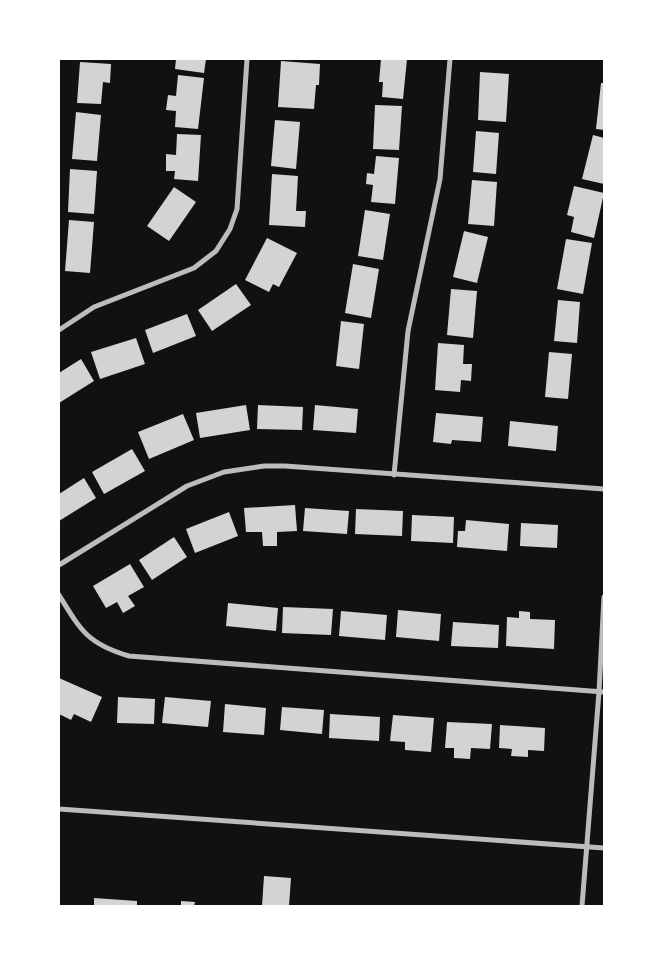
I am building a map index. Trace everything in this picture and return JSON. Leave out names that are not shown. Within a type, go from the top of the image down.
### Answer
[{"type":"street","points":[[59,330],[94,308],[194,268],[216,251],[230,229],[237,209],[248,59]]},
{"type":"street","points":[[394,475],[408,331],[440,180],[450,59]]},
{"type":"street","points":[[59,565],[187,486],[224,472],[264,466],[604,489]]},
{"type":"street","points":[[59,595],[76,624],[91,639],[109,650],[129,656],[602,692]]},
{"type":"street","points":[[582,906],[586,846],[602,692],[604,597]]},
{"type":"street","points":[[59,809],[604,848]]},
{"type":"building","points":[[176,59],[206,59],[204,73],[175,69]]},
{"type":"building","points":[[381,59],[407,59],[403,99],[382,97],[383,82],[379,82]]},
{"type":"building","points":[[281,61],[320,64],[319,85],[316,85],[314,109],[278,107]]},
{"type":"building","points":[[80,62],[111,64],[110,83],[103,82],[101,104],[77,103]]},
{"type":"building","points":[[480,72],[509,74],[506,122],[478,120]]},
{"type":"building","points":[[178,75],[204,78],[198,129],[175,127],[176,111],[166,110],[168,95],[176,96]]},
{"type":"building","points":[[601,83],[604,83],[604,130],[596,129]]},
{"type":"building","points":[[375,105],[402,106],[399,150],[373,149]]},
{"type":"building","points":[[76,112],[101,115],[97,161],[72,159]]},
{"type":"building","points":[[275,120],[300,122],[296,169],[271,166]]},
{"type":"building","points":[[476,131],[499,133],[496,174],[473,172]]},
{"type":"building","points":[[177,134],[201,135],[198,181],[174,179],[175,171],[166,171],[166,154],[176,155]]},
{"type":"building","points":[[593,135],[604,138],[604,184],[582,179]]},
{"type":"building","points":[[376,156],[399,158],[395,204],[371,202],[373,185],[366,184],[367,173],[374,174]]},
{"type":"building","points":[[70,169],[97,171],[94,214],[68,212]]},
{"type":"building","points":[[272,174],[298,176],[296,211],[306,211],[305,227],[269,225]]},
{"type":"building","points":[[472,180],[497,182],[494,226],[468,224]]},
{"type":"building","points":[[574,186],[604,193],[594,238],[571,232],[574,217],[567,215]]},
{"type":"building","points":[[174,187],[196,202],[169,241],[147,226]]},
{"type":"building","points":[[365,210],[390,214],[383,260],[358,256]]},
{"type":"building","points":[[69,220],[94,222],[90,273],[65,271]]},
{"type":"building","points":[[464,231],[488,237],[477,283],[453,277]]},
{"type":"building","points":[[267,238],[297,253],[279,287],[273,284],[269,292],[245,280]]},
{"type":"building","points":[[566,239],[592,243],[583,294],[557,289]]},
{"type":"building","points":[[353,264],[379,269],[371,318],[345,313]]},
{"type":"building","points":[[236,284],[251,305],[212,331],[198,310]]},
{"type":"building","points":[[451,289],[477,291],[473,338],[447,335]]},
{"type":"building","points":[[558,300],[580,302],[577,343],[554,341]]},
{"type":"building","points":[[187,314],[196,336],[153,353],[145,330]]},
{"type":"building","points":[[341,321],[364,324],[359,369],[336,366]]},
{"type":"building","points":[[136,338],[145,364],[100,379],[91,352]]},
{"type":"building","points":[[438,343],[464,345],[463,364],[472,364],[471,381],[461,380],[460,392],[435,390]]},
{"type":"building","points":[[549,352],[572,354],[568,399],[545,397]]},
{"type":"building","points":[[81,359],[94,381],[59,403],[59,373]]},
{"type":"building","points":[[246,405],[250,430],[200,438],[196,413]]},
{"type":"building","points":[[258,405],[303,407],[302,430],[257,429]]},
{"type":"building","points":[[315,405],[358,409],[356,433],[313,430]]},
{"type":"building","points":[[436,413],[483,417],[481,442],[452,440],[451,444],[433,442]]},
{"type":"building","points":[[183,414],[194,440],[149,459],[138,432]]},
{"type":"building","points":[[510,421],[558,426],[556,451],[508,446]]},
{"type":"building","points":[[132,449],[145,471],[104,494],[92,472]]},
{"type":"building","points":[[84,478],[96,498],[59,521],[59,494]]},
{"type":"building","points":[[295,505],[297,531],[277,532],[277,546],[263,546],[262,532],[246,532],[244,508]]},
{"type":"building","points":[[305,508],[349,511],[347,534],[303,531]]},
{"type":"building","points":[[356,509],[403,511],[402,536],[355,534]]},
{"type":"building","points":[[229,512],[238,536],[195,553],[186,529]]},
{"type":"building","points":[[412,515],[454,517],[453,543],[411,541]]},
{"type":"building","points":[[466,520],[509,524],[507,551],[457,547],[458,531],[465,531]]},
{"type":"building","points":[[521,523],[558,525],[557,548],[520,546]]},
{"type":"building","points":[[174,537],[187,557],[152,580],[139,560]]},
{"type":"building","points":[[130,564],[144,587],[128,596],[135,606],[123,613],[117,602],[106,608],[93,586]]},
{"type":"building","points":[[228,603],[278,608],[276,631],[226,626]]},
{"type":"building","points":[[283,607],[333,609],[331,635],[282,633]]},
{"type":"building","points":[[398,610],[441,614],[439,641],[396,637]]},
{"type":"building","points":[[341,611],[387,615],[385,640],[339,636]]},
{"type":"building","points":[[519,611],[530,612],[530,619],[555,620],[554,649],[506,646],[507,617],[519,618]]},
{"type":"building","points":[[453,622],[499,625],[498,648],[451,646]]},
{"type":"building","points":[[59,678],[102,697],[91,722],[74,714],[71,720],[59,714]]},
{"type":"building","points":[[118,697],[155,699],[154,724],[117,723]]},
{"type":"building","points":[[165,697],[211,701],[208,727],[162,723]]},
{"type":"building","points":[[225,704],[266,708],[264,735],[223,732]]},
{"type":"building","points":[[282,707],[324,710],[322,734],[280,730]]},
{"type":"building","points":[[330,714],[380,717],[379,741],[329,738]]},
{"type":"building","points":[[393,715],[434,718],[431,752],[405,750],[405,742],[390,741]]},
{"type":"building","points":[[447,722],[492,724],[490,749],[471,748],[470,759],[454,758],[454,748],[445,748]]},
{"type":"building","points":[[500,725],[545,728],[544,751],[528,750],[528,757],[511,756],[512,749],[499,748]]},
{"type":"building","points":[[264,876],[291,878],[289,906],[262,906]]},
{"type":"building","points":[[94,898],[137,901],[137,906],[94,906]]},
{"type":"building","points":[[181,901],[195,902],[194,906],[181,906]]}]
